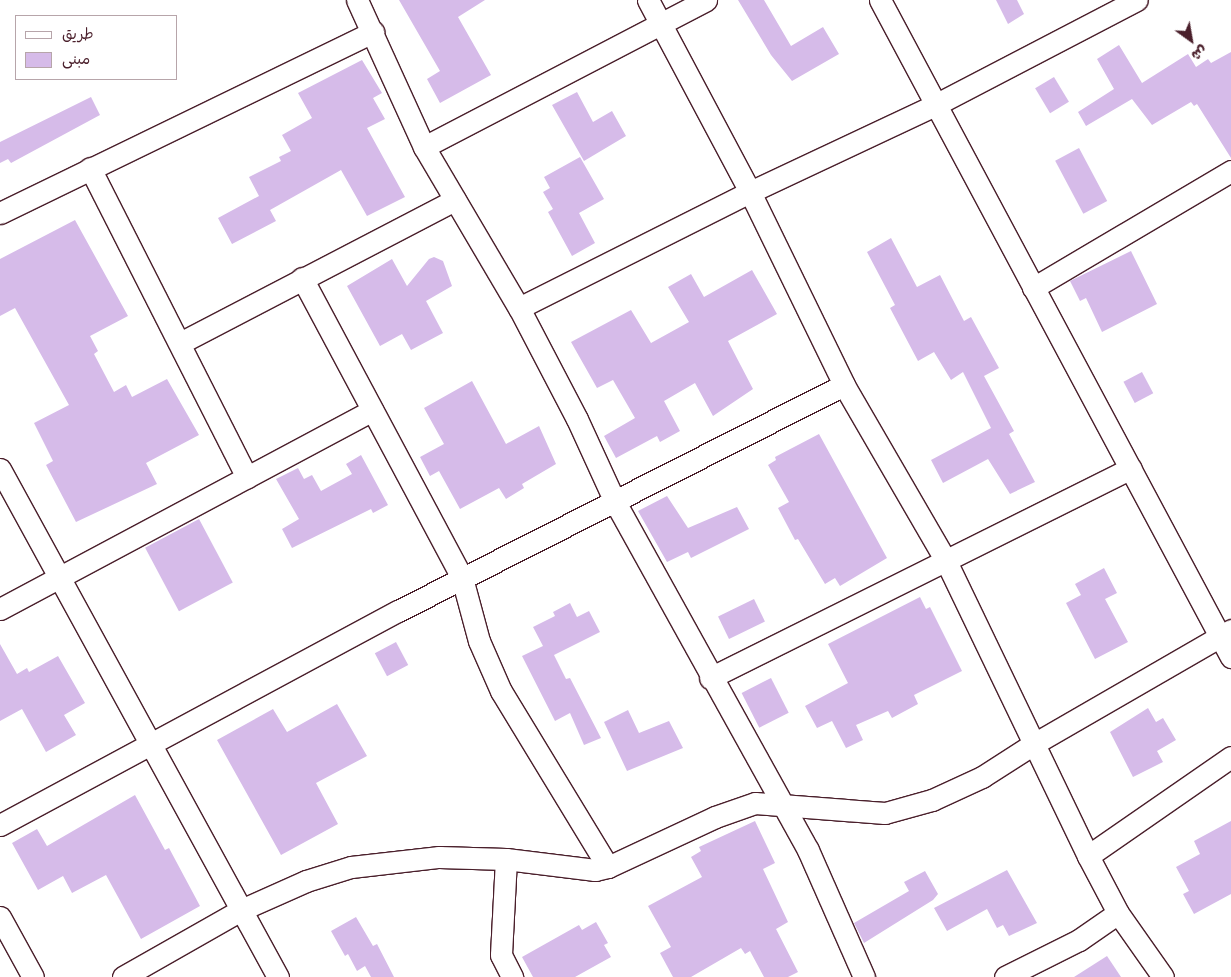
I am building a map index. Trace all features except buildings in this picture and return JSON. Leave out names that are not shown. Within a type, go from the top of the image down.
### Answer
[{"type":"street","points":[[357,0],[424,147],[518,308],[577,420],[614,500],[710,678],[808,850],[862,976]]},
{"type":"street","points":[[648,0],[750,192],[844,385],[945,559],[988,645],[1032,745],[1118,913],[1163,977]]},
{"type":"street","points":[[424,147],[706,0]]},
{"type":"street","points":[[880,0],[1131,468],[1225,632],[1231,657]]},
{"type":"street","points":[[518,308],[750,192],[937,104],[1110,6],[1137,0]]},
{"type":"street","points":[[0,213],[373,32]]},
{"type":"street","points":[[90,168],[247,477]]},
{"type":"street","points":[[1033,288],[1231,171]]},
{"type":"street","points":[[180,342],[455,200]]},
{"type":"street","points":[[302,278],[462,578],[479,641],[501,692],[608,867]]},
{"type":"street","points":[[0,824],[152,745],[462,578],[844,385]]},
{"type":"street","points":[[0,609],[372,410]]},
{"type":"street","points":[[710,678],[945,559],[1131,468]]},
{"type":"street","points":[[0,469],[278,977]]},
{"type":"street","points":[[123,977],[241,910],[306,881],[351,867],[439,857],[506,859],[582,869],[608,867],[741,806],[766,802],[782,805],[885,813],[956,790],[1225,632]]},
{"type":"street","points":[[1088,856],[1231,758]]},
{"type":"street","points":[[506,859],[501,955],[512,977]]},
{"type":"street","points":[[1005,977],[1079,940],[1118,913]]},
{"type":"street","points":[[0,918],[33,977]]}]
